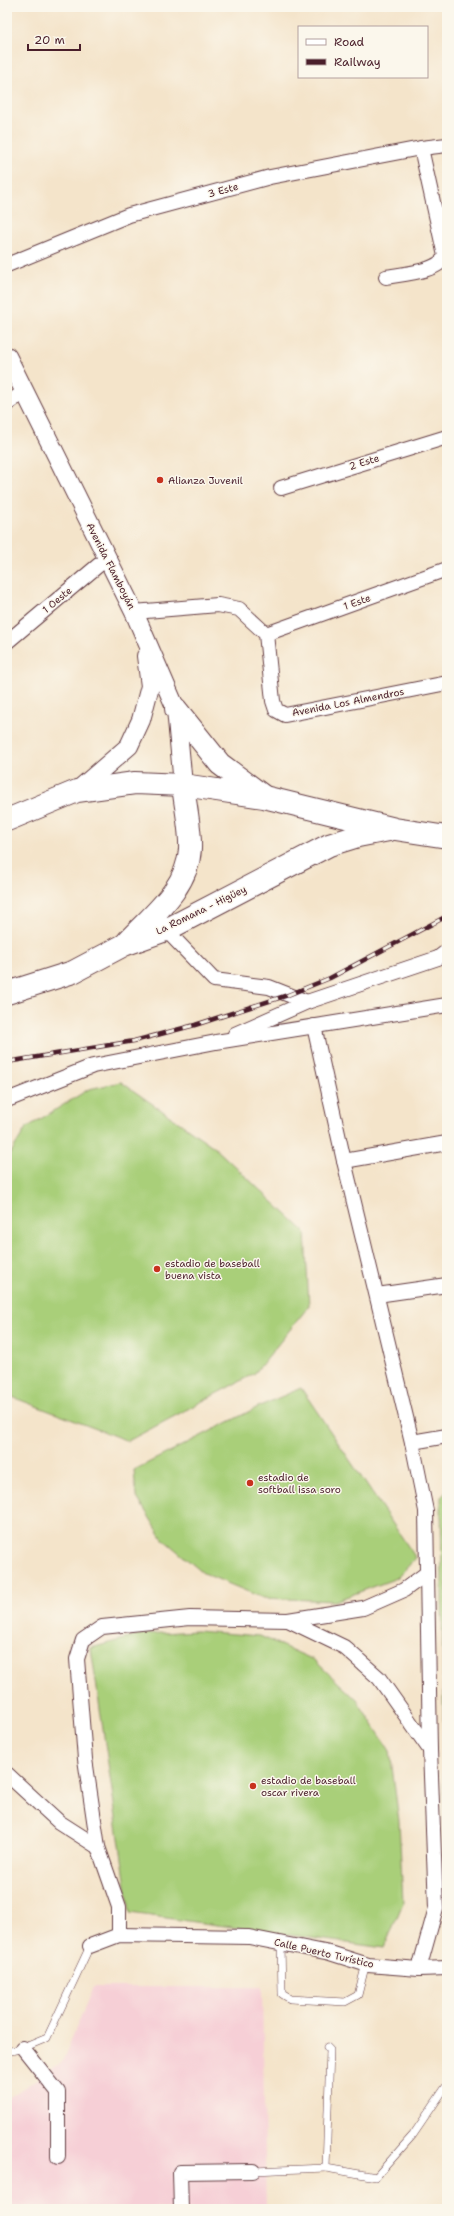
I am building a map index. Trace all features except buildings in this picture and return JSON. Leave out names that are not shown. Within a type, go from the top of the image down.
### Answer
[{"type":"main road","points":[[176,709],[220,764],[264,797]]},
{"type":"main road","name":"La Romana - Higüey","points":[[7,820],[77,791],[135,783],[183,785],[264,797],[395,829],[447,837]]},
{"type":"main road","points":[[124,945],[168,899],[184,874],[190,849],[183,785]]},
{"type":"main road","name":"La Romana - Higüey","points":[[7,993],[73,972],[124,945],[166,930],[329,845],[358,836],[395,829]]},
{"type":"street","name":"3 Este","points":[[7,265],[129,215],[270,177],[421,148],[447,146]]},
{"type":"street","points":[[386,277],[432,268],[442,263],[446,256],[421,148]]},
{"type":"street","name":"Avenida Flamboyán","points":[[7,356],[134,612],[176,709],[183,785]]},
{"type":"street","points":[[7,404],[25,391]]},
{"type":"street","name":"2 Este","points":[[281,488],[447,437]]},
{"type":"street","name":"1 Oeste","points":[[7,642],[106,558]]},
{"type":"street","name":"1 Este","points":[[266,634],[447,569]]},
{"type":"street","points":[[134,612],[218,605],[240,609],[266,634]]},
{"type":"street","points":[[77,791],[129,746],[141,720],[150,686],[142,633]]},
{"type":"street","name":"Avenida Los Almendros","points":[[266,634],[273,700],[276,710],[285,715],[447,682]]},
{"type":"street","points":[[166,930],[214,980],[269,987],[307,1002]]},
{"type":"street","points":[[216,1042],[307,1002],[438,958],[447,952]]},
{"type":"street","points":[[7,1100],[93,1066],[216,1042],[447,1005]]},
{"type":"street","points":[[314,1026],[344,1161],[412,1442],[426,1512],[430,1750],[436,1908],[419,1969]]},
{"type":"street","points":[[344,1161],[447,1144]]},
{"type":"street","points":[[377,1295],[447,1285]]},
{"type":"street","points":[[412,1442],[447,1436]]},
{"type":"street","points":[[90,1946],[119,1935],[119,1907],[98,1847],[85,1759],[77,1659],[83,1640],[102,1627],[190,1618],[288,1620],[363,1608],[404,1590],[427,1573]]},
{"type":"street","points":[[288,1620],[344,1647],[379,1678],[430,1750]]},
{"type":"street","points":[[7,1774],[59,1822],[98,1847]]},
{"type":"street","name":"Calle Puerto Turístico","points":[[119,1935],[249,1937],[330,1953],[368,1965],[419,1969],[447,1968]]},
{"type":"street","points":[[23,2048],[58,2092],[58,2157]]},
{"type":"street","points":[[181,2209],[180,2172],[253,2171]]},
{"type":"lane","points":[[281,1943],[282,1994],[290,1999],[345,2002],[358,1995],[364,1971],[368,1965]]},
{"type":"lane","points":[[7,2052],[23,2048],[47,2038],[90,1946]]},
{"type":"lane","points":[[326,2168],[330,2050],[327,2046]]},
{"type":"lane","points":[[253,2171],[326,2168],[376,2177],[413,2135],[447,2085]]},
{"type":"shaded area","points":[[93,1987],[262,1987],[266,2209],[7,2209],[7,2099],[62,2062]]},
{"type":"green space","name":"estadio de baseball buena vista","points":[[121,1082],[214,1147],[305,1232],[309,1306],[255,1373],[128,1441],[7,1395],[7,1159],[26,1128],[89,1089]]},
{"type":"green space","name":"estadio de softball issa soro","points":[[301,1388],[416,1558],[397,1578],[335,1601],[263,1598],[203,1573],[163,1539],[136,1496],[134,1470],[260,1406]]},
{"type":"green space","points":[[447,1491],[447,1873],[445,1868],[441,1497]]},
{"type":"green space","name":"estadio de baseball oscar rivera","points":[[197,1631],[260,1636],[314,1660],[357,1700],[390,1751],[399,1821],[403,1903],[384,1948],[130,1913],[91,1648],[143,1634]]},
{"type":"railway","points":[[7,1062],[134,1041],[195,1025],[288,995],[330,978],[447,916]]},
{"type":"place","name":"Alianza Juvenil","points":[[160,480]]},
{"type":"place","name":"estadio de baseball buena vista","points":[[157,1269]]},
{"type":"place","name":"estadio de softball issa soro","points":[[250,1483]]},
{"type":"place","name":"estadio de baseball oscar rivera","points":[[253,1786]]}]
